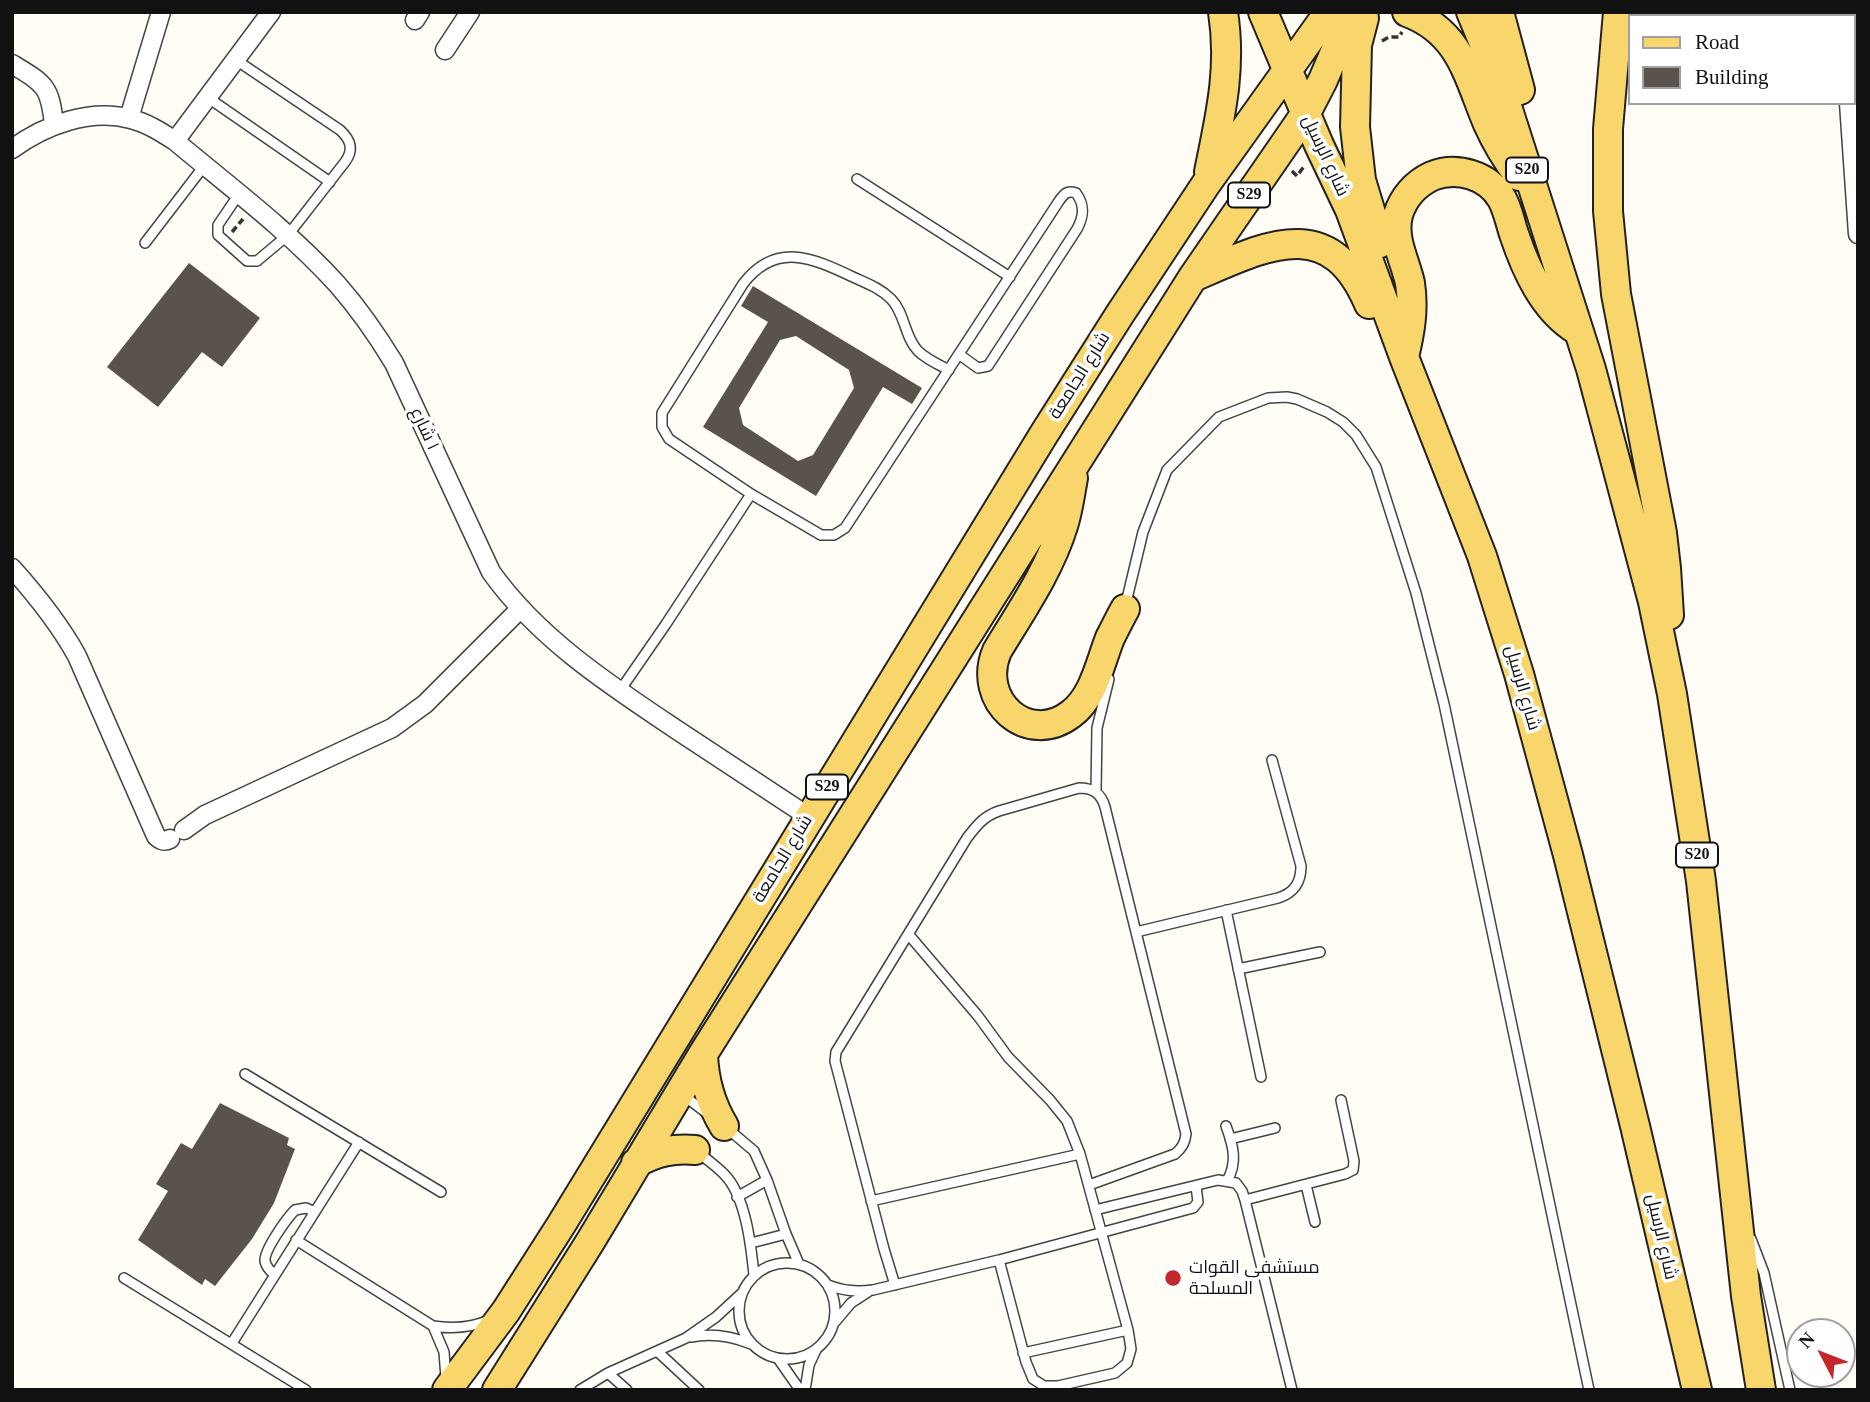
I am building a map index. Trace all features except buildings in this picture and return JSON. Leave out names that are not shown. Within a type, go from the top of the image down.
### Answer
[{"type":"main road","points":[[1206,184],[1226,89],[1227,45],[1223,12]]},
{"type":"main road","name":"شارع الرسيل","points":[[1264,12],[1350,210],[1482,556],[1519,674],[1568,855],[1697,1390]]},
{"type":"main road","points":[[1366,12],[1357,45],[1354,110],[1357,156],[1392,288],[1391,323]]},
{"type":"main road","name":"S29","points":[[1193,277],[1379,12]]},
{"type":"main road","points":[[1407,12],[1433,26],[1454,46],[1468,72],[1498,144],[1521,180],[1535,194]]},
{"type":"main road","name":"S20","points":[[1471,12],[1497,75],[1591,369],[1650,589],[1688,788],[1701,881],[1746,1296],[1760,1390]]},
{"type":"main road","points":[[1499,12],[1516,80],[1568,251],[1576,289],[1577,330]]},
{"type":"main road","points":[[1618,12],[1608,129],[1608,211],[1616,294],[1662,533],[1671,694]]},
{"type":"main road","points":[[1306,113],[1323,80],[1338,14]]},
{"type":"main road","name":"S29","points":[[1206,184],[1287,70],[1338,14]]},
{"type":"main road","points":[[1404,357],[1410,331],[1412,301],[1407,270],[1398,243],[1397,218],[1415,187],[1425,180],[1448,172],[1472,175],[1483,180],[1501,197],[1520,252],[1541,292],[1559,318],[1577,330]]},
{"type":"main road","name":"شارع الجامعة","points":[[446,1390],[506,1311],[561,1225],[1044,433],[1206,184]]},
{"type":"main road","points":[[1193,277],[1259,249],[1286,244],[1312,246],[1336,257],[1354,275],[1404,385],[1432,428]]},
{"type":"main road","name":"شارع الجامعة","points":[[497,1390],[636,1163],[675,1136],[679,1092],[1193,277]]},
{"type":"main road","points":[[1076,463],[1067,510],[1054,550],[993,660],[991,681],[998,701],[1013,716],[1032,724],[1053,723],[1072,714],[1085,698],[1125,609]]},
{"type":"main road","points":[[703,1054],[703,1069],[710,1099],[724,1126]]},
{"type":"main road","points":[[636,1163],[671,1150],[675,1136]]},
{"type":"street","points":[[129,118],[161,12]]},
{"type":"street","points":[[175,141],[271,12]]},
{"type":"street","points":[[445,50],[470,12]]},
{"type":"street","points":[[12,64],[32,75],[45,87],[52,104],[54,125]]},
{"type":"street","points":[[1849,105],[1858,234]]},
{"type":"street","name":"١ شارع","points":[[12,149],[27,138],[54,125],[79,119],[129,118],[175,141],[288,235],[335,282],[381,342],[394,363],[491,572],[520,609],[619,692],[809,817]]},
{"type":"street","points":[[12,569],[42,601],[63,629],[152,828],[160,840],[166,841],[205,815],[392,729],[425,704],[520,609]]},
{"type":"lane","points":[[236,60],[347,136],[351,145],[350,155],[288,235],[257,261],[247,261],[218,234],[218,225],[239,194]]},
{"type":"lane","points":[[208,97],[330,182]]},
{"type":"lane","points":[[145,243],[204,166]]},
{"type":"lane","points":[[857,179],[1010,277]]},
{"type":"lane","points":[[950,370],[916,349],[895,303],[878,289],[809,258],[798,256],[773,260],[761,265],[743,284],[663,413],[662,427],[669,439],[751,494],[821,535],[834,535],[845,528],[960,355],[1064,194],[1070,191],[1076,193],[1083,214],[1077,229],[988,366],[978,368],[960,355]]},
{"type":"lane","points":[[1112,662],[1143,532],[1167,470],[1219,417],[1277,396],[1297,399],[1327,412],[1343,422],[1356,435],[1367,450],[1382,484],[1400,538],[1444,704],[1589,1390]]},
{"type":"lane","points":[[619,692],[751,494]]},
{"type":"lane","points":[[1096,791],[1097,728],[1109,675]]},
{"type":"lane","points":[[1136,932],[1283,896],[1294,889],[1300,879],[1301,866],[1272,760]]},
{"type":"lane","points":[[895,1284],[835,1061],[836,1052],[978,824],[988,815],[1079,788],[1096,791],[1105,807],[1186,1134],[1181,1149],[1168,1158],[1089,1185]]},
{"type":"lane","points":[[1226,910],[1261,1077]]},
{"type":"lane","points":[[909,935],[978,1016],[1008,1057],[1067,1121],[1080,1154],[1128,1330],[1131,1349],[1127,1363],[1115,1373],[1058,1386],[1045,1386],[1033,1379],[1023,1353],[999,1260]]},
{"type":"lane","points":[[1238,969],[1320,952]]},
{"type":"lane","points":[[245,1074],[441,1192]]},
{"type":"lane","points":[[679,1092],[754,1151],[799,1264]]},
{"type":"lane","points":[[1245,1200],[1349,1173],[1355,1166],[1341,1100]]},
{"type":"lane","points":[[1226,1126],[1234,1156],[1234,1164],[1227,1181]]},
{"type":"lane","points":[[1230,1139],[1275,1128]]},
{"type":"lane","points":[[675,1136],[726,1176],[749,1231],[754,1275]]},
{"type":"lane","points":[[232,1343],[359,1142]]},
{"type":"lane","points":[[871,1201],[1080,1154]]},
{"type":"lane","points":[[737,1197],[767,1180]]},
{"type":"lane","points":[[1095,1210],[1218,1180],[1236,1183],[1245,1200],[1292,1390]]},
{"type":"lane","points":[[1306,1185],[1315,1222]]},
{"type":"lane","points":[[828,1285],[843,1291],[873,1290],[1102,1234],[1193,1208],[1198,1202],[1196,1186]]},
{"type":"lane","points":[[1735,1192],[1744,1225],[1764,1273],[1790,1390]]},
{"type":"lane","points":[[275,1275],[267,1267],[266,1253],[295,1210],[306,1208],[315,1212]]},
{"type":"lane","points":[[751,1243],[786,1234]]},
{"type":"lane","points":[[296,1240],[433,1326],[471,1326],[506,1311]]},
{"type":"lane","points":[[580,1390],[608,1373],[686,1338],[716,1317],[742,1293],[754,1275],[780,1263],[799,1264],[818,1273],[828,1285],[834,1299],[834,1323],[830,1334],[816,1350],[809,1365],[803,1390]]},
{"type":"lane","points":[[124,1278],[306,1390]]},
{"type":"lane","points":[[834,1323],[851,1303],[873,1290]]},
{"type":"lane","points":[[742,1293],[740,1323],[751,1343],[759,1351],[779,1360],[803,1390]]},
{"type":"lane","points":[[433,1326],[444,1352],[446,1390]]},
{"type":"lane","points":[[1023,1353],[1128,1330]]},
{"type":"lane","points":[[686,1338],[712,1335],[751,1343]]},
{"type":"lane","points":[[779,1360],[802,1357],[816,1350]]},
{"type":"lane","points":[[657,1351],[699,1390]]},
{"type":"lane","points":[[608,1373],[627,1390]]},
{"type":"path","points":[[224,241],[253,206]]},
{"type":"place","name":"مستشفى القوات المسلحة","points":[[1173,1278]]}]
